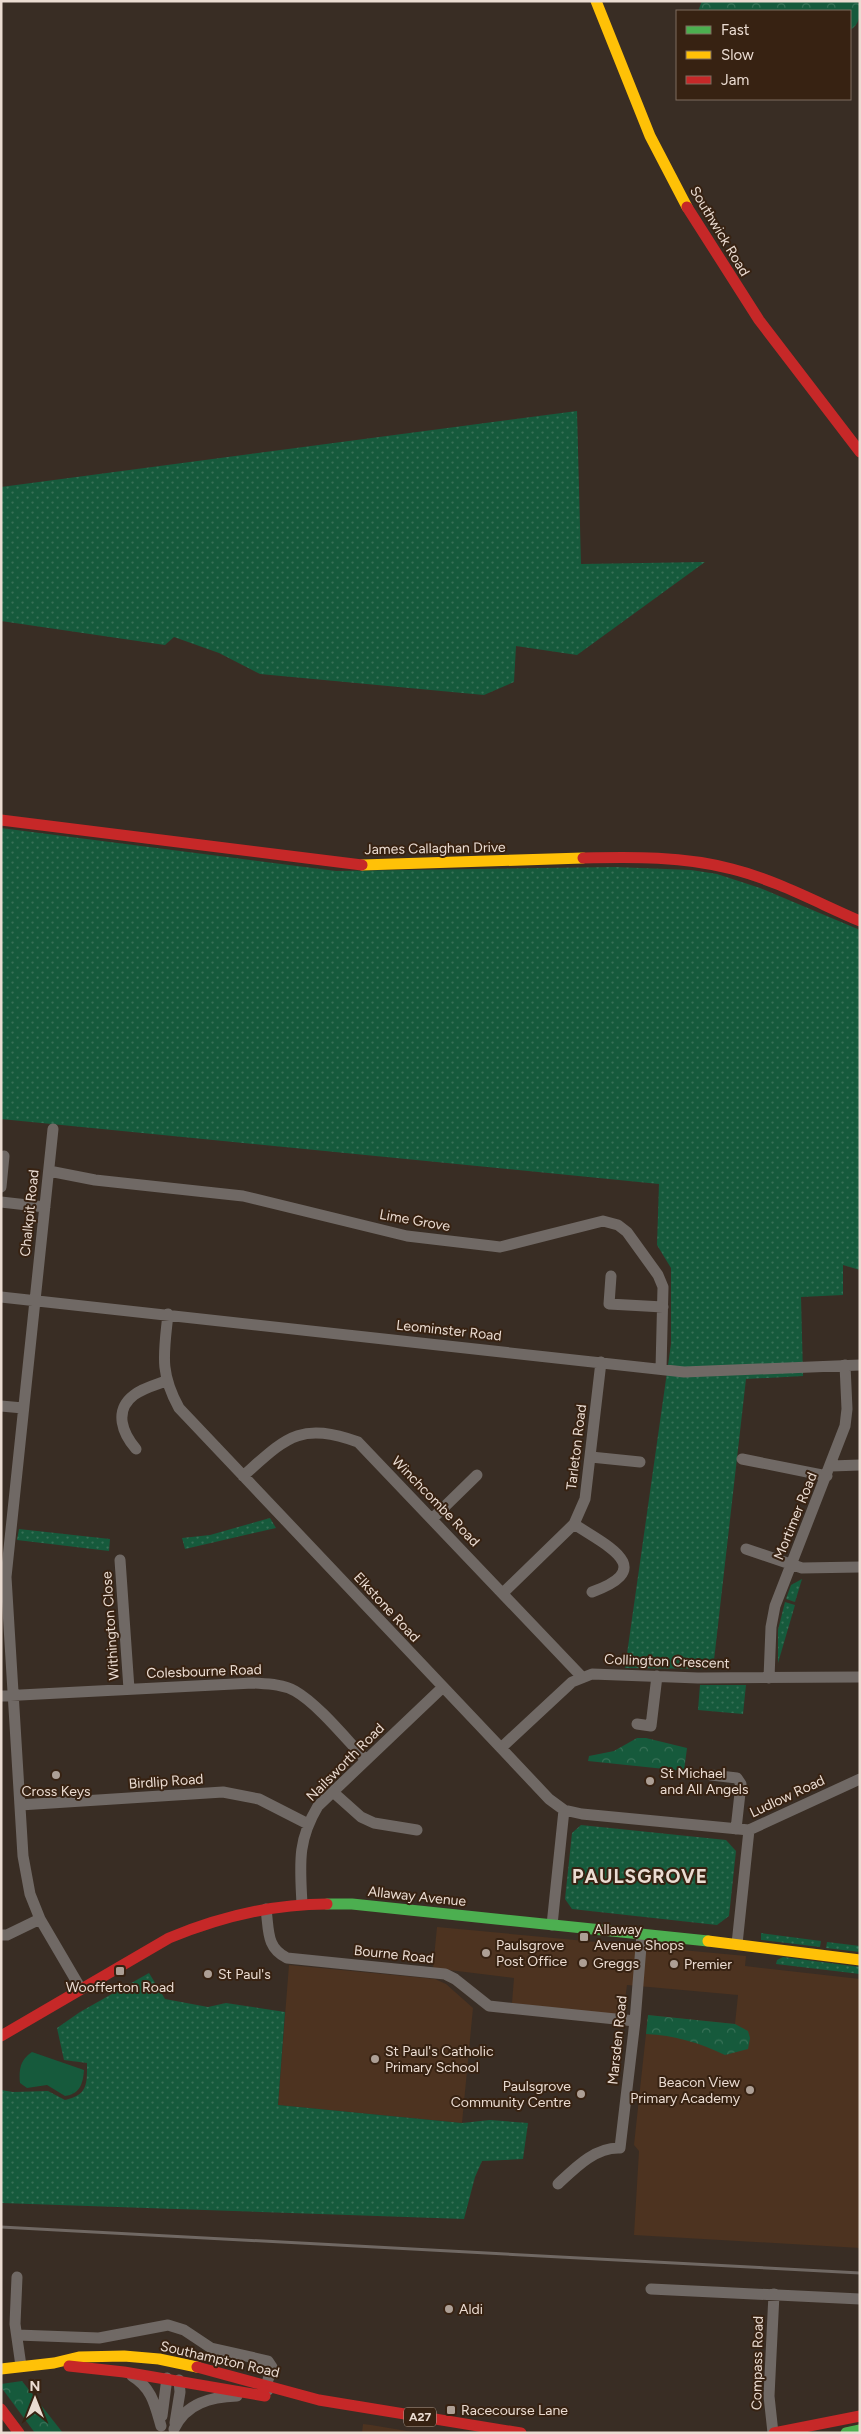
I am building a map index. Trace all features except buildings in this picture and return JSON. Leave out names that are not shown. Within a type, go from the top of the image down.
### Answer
[{"type":"main road","name":"Southwick Road","points":[[596,1],[636,104],[670,177],[741,296],[801,379],[860,452]]},
{"type":"main road","name":"James Callaghan Drive","points":[[1,820],[358,865],[633,857],[688,860],[733,869],[759,878],[860,921]]},
{"type":"main road","name":"Allaway Avenue","points":[[1,2036],[169,1938],[234,1915],[302,1904],[352,1904],[736,1944],[860,1960]]},
{"type":"main road","points":[[89,2356],[158,2366],[169,2375],[179,2365],[186,2364]]},
{"type":"main road","name":"Southampton Road","points":[[1,2369],[54,2363],[89,2356],[138,2357],[186,2364],[262,2390],[273,2397],[298,2402],[319,2400]]},
{"type":"main road","name":"Southampton Road","points":[[54,2363],[79,2368],[169,2375],[179,2380],[262,2390],[521,2433]]},
{"type":"main road","points":[[1,2409],[19,2433]]},
{"type":"main road","points":[[773,2433],[860,2416]]},
{"type":"main road","points":[[846,2433],[860,2430]]},
{"type":"street","name":"Chalkpit Road","points":[[35,1300],[53,1129]]},
{"type":"street","points":[[1,1188],[4,1156]]},
{"type":"street","name":"Lime Grove","points":[[49,1171],[95,1180],[243,1196],[428,1240],[500,1247],[578,1225],[603,1221],[618,1225],[637,1244],[658,1275],[663,1287],[661,1369]]},
{"type":"street","points":[[1,1202],[45,1207]]},
{"type":"street","points":[[611,1276],[609,1304],[663,1308]]},
{"type":"street","name":"Leominster Road","points":[[1,1297],[684,1372],[860,1365]]},
{"type":"street","points":[[35,1300],[23,1408],[5,1539],[23,1856],[30,1894],[40,1919],[81,1989]]},
{"type":"street","name":"Elkstone Road","points":[[168,1314],[164,1360],[166,1381],[179,1408],[549,1799],[564,1810]]},
{"type":"street","name":"Tarleton Road","points":[[503,1593],[574,1524],[585,1498],[601,1362]]},
{"type":"street","name":"Mortimer Road","points":[[769,1678],[771,1627],[775,1606],[845,1426],[847,1409],[845,1366]]},
{"type":"street","points":[[136,1449],[124,1436],[121,1423],[123,1411],[132,1396],[166,1381]]},
{"type":"street","points":[[1,1406],[23,1408]]},
{"type":"street","name":"Winchcombe Road","points":[[243,1476],[285,1440],[307,1432],[334,1433],[358,1442],[582,1677]]},
{"type":"street","points":[[591,1457],[640,1462]]},
{"type":"street","points":[[742,1458],[829,1471],[860,1465]]},
{"type":"street","points":[[432,1518],[477,1475]]},
{"type":"street","points":[[574,1524],[620,1555],[624,1564],[622,1574],[615,1583],[592,1592]]},
{"type":"street","points":[[746,1549],[793,1563],[802,1568],[860,1567]]},
{"type":"street","name":"Withington Close","points":[[120,1560],[129,1689]]},
{"type":"street","name":"Collington Crescent","points":[[501,1748],[572,1682],[592,1674],[769,1678],[860,1677]]},
{"type":"street","points":[[637,1724],[651,1726],[657,1676]]},
{"type":"street","name":"Colesbourne Road","points":[[1,1696],[253,1683],[278,1685],[295,1691],[309,1702],[366,1760]]},
{"type":"street","name":"Nailsworth Road","points":[[302,1904],[299,1860],[302,1839],[318,1806],[443,1687]]},
{"type":"street","points":[[711,1775],[737,1778],[741,1784],[736,1829]]},
{"type":"street","name":"Ludlow Road","points":[[736,1944],[749,1830],[860,1779]]},
{"type":"street","name":"Birdlip Road","points":[[20,1805],[223,1792],[258,1799],[308,1824]]},
{"type":"street","points":[[333,1792],[361,1817],[374,1823],[417,1830]]},
{"type":"street","points":[[552,1925],[564,1810],[582,1814],[749,1830]]},
{"type":"street","name":"Bourne Road","points":[[266,1909],[272,1946],[278,1954],[287,1958],[445,1974],[489,2006],[635,2021]]},
{"type":"street","points":[[1,1935],[7,1935],[40,1919]]},
{"type":"street","name":"Marsden Road","points":[[558,2184],[593,2155],[601,2151],[620,2148],[635,2021],[642,1934]]},
{"type":"street","points":[[18,2277],[15,2324],[21,2366]]},
{"type":"street","points":[[651,2289],[860,2299]]},
{"type":"street","name":"Compass Road","points":[[773,2433],[769,2396],[774,2294]]},
{"type":"street","points":[[17,2335],[99,2338],[168,2325],[184,2330],[212,2348],[268,2361],[272,2367],[262,2390],[197,2404],[185,2412],[174,2431]]},
{"type":"street","points":[[124,2372],[142,2383],[151,2394],[161,2430]]},
{"type":"street","points":[[161,2430],[169,2375]]},
{"type":"street","points":[[174,2431],[180,2392],[179,2380]]},
{"type":"shaded area","name":"Beacon View Primary Academy","points":[[437,1927],[746,1956],[745,1966],[860,1979],[860,2248],[634,2235],[639,2151],[634,2145],[648,2015],[735,2024],[738,1995],[627,1985],[623,2016],[512,2003],[514,1978],[433,1968]]},
{"type":"shaded area","name":"St Paul's Catholic Primary School","points":[[289,1965],[435,1979],[446,1984],[473,2008],[462,2123],[278,2105]]},
{"type":"shaded area","points":[[363,2424],[371,2425],[419,2433],[362,2433]]},
{"type":"green space","points":[[702,1],[856,1],[860,4],[858,22],[851,29],[851,10],[698,10]]},
{"type":"green space","points":[[577,411],[581,564],[705,562],[577,655],[516,646],[514,682],[484,695],[260,674],[219,653],[174,637],[165,645],[1,621],[1,487]]},
{"type":"green space","points":[[1,828],[336,871],[615,867],[691,870],[717,874],[760,888],[860,930],[860,1270],[843,1265],[843,1295],[801,1297],[803,1376],[746,1379],[713,1669],[625,1668],[671,1344],[671,1268],[657,1245],[659,1184],[1,1119]]},
{"type":"green space","points":[[270,1518],[276,1528],[185,1549],[182,1538],[210,1535]]},
{"type":"green space","points":[[19,1529],[110,1539],[109,1551],[17,1540]]},
{"type":"green space","points":[[802,1579],[795,1602],[786,1599],[791,1585]]},
{"type":"green space","points":[[785,1602],[795,1605],[778,1663],[778,1630]]},
{"type":"green space","points":[[700,1685],[746,1685],[743,1714],[698,1710]]},
{"type":"green space","points":[[637,1738],[646,1738],[687,1748],[684,1771],[588,1761],[589,1756],[614,1751]]},
{"type":"green space","points":[[581,1825],[726,1840],[736,1851],[729,1916],[717,1925],[572,1909],[565,1899],[572,1833]]},
{"type":"green space","points":[[761,1933],[821,1941],[820,1947],[761,1940]]},
{"type":"green space","points":[[827,1942],[860,1946],[860,1952],[826,1948]]},
{"type":"green space","points":[[783,1957],[860,1967],[860,1974],[776,1964],[777,1960]]},
{"type":"green space","points":[[149,1973],[165,1999],[208,2007],[226,2003],[285,2012],[278,2105],[462,2123],[490,2120],[528,2123],[523,2159],[482,2161],[475,2177],[464,2219],[1,2203],[1,2090],[13,2092],[48,2091],[65,2100],[73,2098],[82,2092],[86,2083],[87,2063],[64,2060],[57,2028],[80,2012]]},
{"type":"green space","points":[[648,2015],[735,2024],[748,2031],[750,2038],[748,2049],[725,2055],[687,2040],[646,2034]]},
{"type":"green space","points":[[32,2052],[84,2070],[80,2088],[74,2093],[65,2096],[47,2085],[27,2088],[20,2083],[21,2065]]},
{"type":"green space","points":[[22,2381],[63,2433],[35,2433],[1,2387],[1,2384]]},
{"type":"railway","points":[[1,2227],[860,2273]]},
{"type":"traffic: fast","points":[[327,1904],[352,1904],[708,1941]]},
{"type":"traffic: fast","points":[[846,2433],[860,2430]]},
{"type":"traffic: slow","points":[[596,1],[650,136],[687,207]]},
{"type":"traffic: slow","points":[[362,865],[583,858]]},
{"type":"traffic: slow","points":[[708,1941],[860,1960]]},
{"type":"traffic: slow","points":[[1,2369],[54,2363],[79,2357],[124,2356],[159,2359],[197,2367]]},
{"type":"traffic: jam","points":[[687,207],[759,320],[860,452]]},
{"type":"traffic: jam","points":[[1,820],[362,865]]},
{"type":"traffic: jam","points":[[583,858],[658,858],[732,869],[765,879],[860,921]]},
{"type":"traffic: jam","points":[[1,2036],[169,1938],[207,1924],[246,1913],[286,1906],[327,1904]]},
{"type":"traffic: jam","points":[[69,2366],[124,2372],[265,2396]]},
{"type":"traffic: jam","points":[[197,2367],[319,2400],[521,2433]]},
{"type":"traffic: jam","points":[[1,2409],[19,2433]]},
{"type":"traffic: jam","points":[[774,2433],[860,2416]]},
{"type":"place","name":"Cross Keys","points":[[56,1775]]},
{"type":"place","name":"St Michael and All Angels","points":[[650,1781]]},
{"type":"place","name":"Allaway Avenue Shops","points":[[584,1937]]},
{"type":"place","name":"Paulsgrove Post Office","points":[[486,1953]]},
{"type":"place","name":"Greggs","points":[[583,1963]]},
{"type":"place","name":"Premier","points":[[674,1964]]},
{"type":"place","name":"Woofferton Road","points":[[120,1971]]},
{"type":"place","name":"St Paul's","points":[[208,1974]]},
{"type":"place","name":"St Paul's Catholic Primary School","points":[[375,2059]]},
{"type":"place","name":"Beacon View Primary Academy","points":[[750,2090]]},
{"type":"place","name":"Paulsgrove Community Centre","points":[[581,2094]]},
{"type":"place","name":"Aldi","points":[[449,2309]]},
{"type":"place","name":"Racecourse Lane","points":[[451,2410]]},
{"type":"district","name":"PAULSGROVE","points":[[640,1876]]}]
